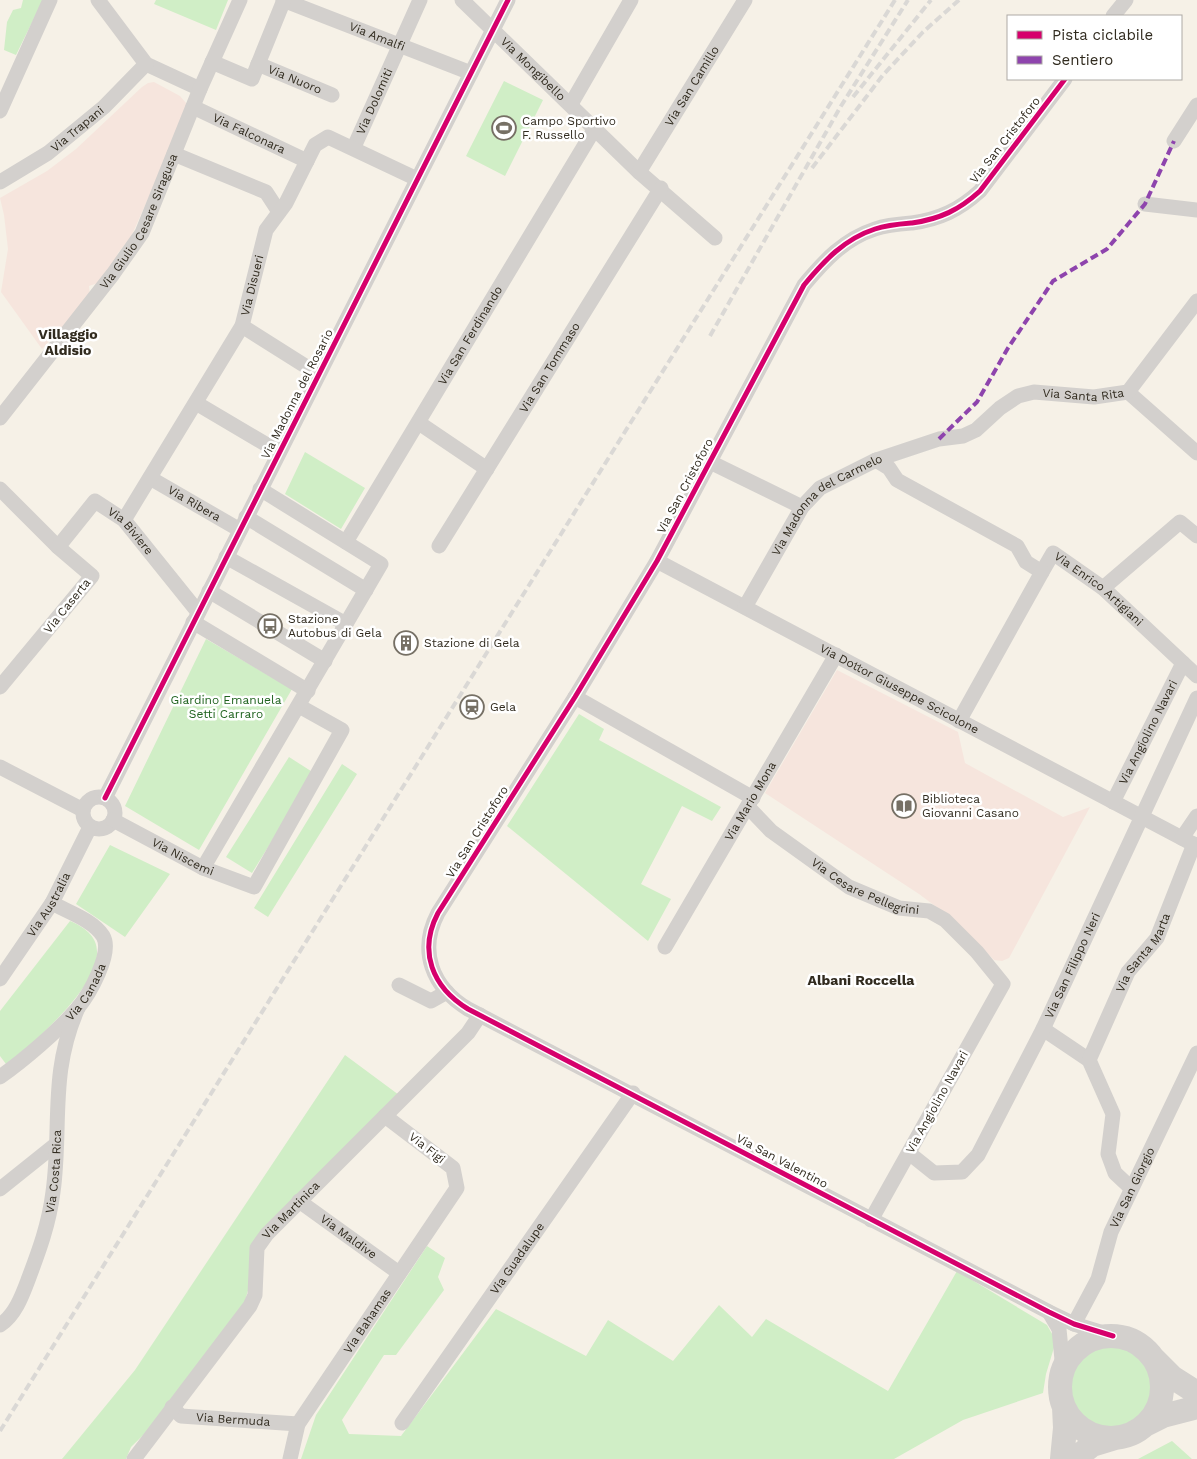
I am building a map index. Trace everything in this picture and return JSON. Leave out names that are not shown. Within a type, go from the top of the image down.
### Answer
[{"type":"main road","points":[[1117,1438],[1100,1437],[1085,1431],[1072,1421],[1064,1407],[1060,1395],[1063,1370],[1071,1356],[1082,1345],[1097,1338],[1113,1336],[1128,1339],[1142,1347],[1165,1372],[1197,1393]]},
{"type":"main road","points":[[1145,1425],[1154,1414],[1161,1393],[1159,1371],[1152,1358]]},
{"type":"main road","points":[[1062,1459],[1065,1428],[1064,1407]]},
{"type":"main road","points":[[1075,1459],[1092,1445],[1132,1434],[1162,1416],[1197,1407]]},
{"type":"street","points":[[0,112],[50,0]]},
{"type":"street","points":[[98,0],[146,64],[200,89]]},
{"type":"street","name":"Via Giulio Cesare Siragusa","points":[[0,418],[113,274],[142,232],[200,89],[240,0]]},
{"type":"street","points":[[212,62],[252,79],[284,0]]},
{"type":"street","name":"Via Amalfi","points":[[284,0],[471,73]]},
{"type":"street","name":"Via Dolomiti","points":[[354,147],[420,0]]},
{"type":"street","name":"Via Mongibello","points":[[462,0],[640,172],[661,188],[715,238]]},
{"type":"street","name":"Via Madonna del Rosario","points":[[105,798],[508,0]]},
{"type":"street","points":[[571,104],[631,0]]},
{"type":"street","name":"Via San Camillo","points":[[640,172],[744,0]]},
{"type":"street","points":[[1114,15],[1126,0]]},
{"type":"street","name":"Via Trapani","points":[[0,182],[48,153],[104,107],[146,64]]},
{"type":"street","name":"Via Nuoro","points":[[258,64],[332,95]]},
{"type":"street","name":"Via San Cristoforo","points":[[446,992],[434,976],[428,954],[429,934],[433,921],[575,697],[657,561],[804,285],[817,268],[841,246],[866,232],[888,225],[940,218],[960,208],[980,191],[1065,80]]},
{"type":"street","points":[[1174,141],[1197,105]]},
{"type":"street","name":"Via Falconara","points":[[193,106],[307,161]]},
{"type":"street","name":"Via San Ferdinando","points":[[346,542],[595,128]]},
{"type":"street","name":"Via Disueri","points":[[124,520],[242,326],[266,230],[279,212],[315,145],[328,136],[417,179]]},
{"type":"street","points":[[174,154],[266,192],[279,212]]},
{"type":"street","name":"Via San Tommaso","points":[[438,546],[661,188]]},
{"type":"street","points":[[1145,204],[1197,210]]},
{"type":"street","name":"Via Santa Rita","points":[[939,439],[963,436],[976,430],[1000,408],[1018,396],[1034,392],[1094,396],[1128,392],[1197,301]]},
{"type":"street","points":[[242,326],[318,374]]},
{"type":"street","points":[[1128,392],[1197,453]]},
{"type":"street","points":[[196,403],[279,452]]},
{"type":"street","points":[[419,423],[487,469]]},
{"type":"street","name":"Via Madonna del Carmelo","points":[[745,607],[802,507],[820,488],[876,460],[939,439]]},
{"type":"street","name":"Via Enrico Artigiani","points":[[876,460],[889,468],[897,480],[1017,546],[1026,562],[1042,572],[1053,554],[1102,588],[1197,676]]},
{"type":"street","points":[[710,462],[802,507]]},
{"type":"street","name":"Via Ribera","points":[[150,478],[243,523],[366,590]]},
{"type":"street","name":"Via Caserta","points":[[0,489],[58,547],[92,576],[0,687]]},
{"type":"street","points":[[203,868],[381,564],[260,489]]},
{"type":"street","name":"Via Biviere","points":[[58,547],[96,501],[124,520],[196,617]]},
{"type":"street","points":[[1102,588],[1180,522],[1197,536]]},
{"type":"street","points":[[226,557],[346,624]]},
{"type":"street","name":"Via Dottor Giuseppe Scicolone","points":[[657,561],[1191,843]]},
{"type":"street","points":[[959,721],[1042,572]]},
{"type":"street","points":[[209,591],[325,662]]},
{"type":"street","points":[[196,617],[308,691]]},
{"type":"street","name":"Via Mario Mona","points":[[665,947],[836,655]]},
{"type":"street","name":"Via Angiolino Navari","points":[[1113,802],[1183,663]]},
{"type":"street","name":"Via Cesare Pellegrini","points":[[575,697],[750,802],[771,831],[849,887],[899,908],[929,912],[945,920],[977,952],[1003,984]]},
{"type":"street","name":"Via San Filippo Neri","points":[[909,1153],[934,1173],[962,1172],[978,1155],[1043,1029],[1197,698]]},
{"type":"street","name":"Via Niscemi","points":[[113,820],[203,868],[254,887],[342,730],[299,706]]},
{"type":"street","points":[[0,767],[83,810]]},
{"type":"street","points":[[105,798],[114,807],[113,820],[103,829],[90,826],[83,816],[83,810],[91,799],[105,798]]},
{"type":"street","name":"Via Santa Marta","points":[[1089,1060],[1128,972],[1156,938],[1191,843],[1197,816]]},
{"type":"street","name":"Via Australia","points":[[0,979],[52,903],[90,826]]},
{"type":"street","name":"Via Canada","points":[[0,1077],[14,1068],[78,1008],[92,985],[106,953],[104,937],[93,926],[52,903]]},
{"type":"street","points":[[399,984],[431,1001],[446,992]]},
{"type":"street","name":"Via Angiolino Navari","points":[[872,1220],[1003,984]]},
{"type":"street","name":"Via San Valentino","points":[[446,992],[460,1004],[480,1015],[633,1093],[1049,1312],[1074,1324],[1113,1336]]},
{"type":"street","name":"Via Costa Rica","points":[[0,1325],[6,1321],[20,1300],[44,1238],[53,1191],[60,1067],[66,1034],[78,1008]]},
{"type":"street","name":"Via Martinica","points":[[134,1459],[250,1306],[255,1295],[257,1248],[267,1234],[468,1033],[480,1015]]},
{"type":"street","points":[[1043,1029],[1089,1060],[1113,1114],[1108,1154],[1116,1173],[1131,1188]]},
{"type":"street","name":"Via San Giorgio","points":[[1074,1324],[1098,1280],[1111,1232],[1197,1053]]},
{"type":"street","name":"Via Guadalupe","points":[[402,1423],[633,1093]]},
{"type":"street","name":"Via Figi","points":[[385,1116],[453,1168],[457,1188]]},
{"type":"street","points":[[0,1189],[55,1145]]},
{"type":"street","name":"Via Bahamas","points":[[290,1459],[298,1424],[457,1188]]},
{"type":"street","name":"Via Maldive","points":[[299,1201],[399,1273]]},
{"type":"street","points":[[1049,1312],[1059,1329],[1063,1370]]},
{"type":"street","name":"Via Bermuda","points":[[172,1407],[181,1416],[298,1424]]},
{"type":"shaded area","points":[[154,82],[180,96],[186,103],[186,113],[131,237],[118,253],[114,265],[98,283],[89,286],[90,296],[42,349],[1,292],[8,249],[0,198],[47,171],[76,149],[142,87]]},
{"type":"shaded area","points":[[837,670],[958,732],[965,763],[1063,817],[1090,807],[1009,958],[1002,961],[994,960],[954,920],[919,894],[765,793]]},
{"type":"green space","points":[[23,0],[43,0],[16,55],[4,50],[7,22],[13,10],[21,8]]},
{"type":"green space","points":[[156,0],[228,0],[216,30],[154,4]]},
{"type":"green space","name":"Campo Sportivo F. Russello","points":[[504,81],[543,100],[505,176],[466,156]]},
{"type":"green space","points":[[305,452],[365,488],[341,529],[285,494]]},
{"type":"green space","name":"Giardino Emanuela Setti Carraro","points":[[206,639],[292,689],[199,850],[125,806]]},
{"type":"green space","points":[[579,714],[604,729],[599,740],[721,807],[712,821],[682,806],[641,884],[671,899],[648,941],[507,826]]},
{"type":"green space","points":[[289,757],[314,773],[252,873],[226,857]]},
{"type":"green space","points":[[342,764],[357,774],[268,917],[254,908]]},
{"type":"green space","points":[[110,845],[170,874],[125,937],[76,904]]},
{"type":"green space","points":[[70,921],[85,929],[93,937],[97,948],[94,967],[75,999],[61,1015],[31,1044],[6,1064],[0,1056],[0,1011]]},
{"type":"green space","points":[[345,1055],[399,1095],[268,1223],[242,1311],[172,1407],[131,1447],[126,1459],[62,1459],[135,1370]]},
{"type":"green space","points":[[427,1246],[445,1258],[438,1277],[444,1290],[396,1355],[384,1355],[342,1420],[349,1434],[401,1436],[496,1309],[586,1356],[608,1320],[673,1361],[719,1305],[752,1337],[766,1319],[888,1391],[957,1271],[1047,1325],[1056,1341],[1046,1374],[1043,1393],[963,1420],[894,1459],[301,1459],[316,1415]]},
{"type":"green space","points":[[1110,1343],[1126,1346],[1140,1355],[1149,1369],[1152,1385],[1149,1401],[1140,1415],[1126,1424],[1110,1427],[1094,1424],[1080,1415],[1071,1401],[1068,1385],[1071,1369],[1080,1355],[1094,1346]]},
{"type":"green space","points":[[1172,1441],[1192,1459],[1138,1459]]},
{"type":"railway","points":[[0,1431],[895,0]]},
{"type":"railway","points":[[710,336],[841,106],[908,0]]},
{"type":"railway","points":[[853,97],[931,0]]},
{"type":"railway","points":[[812,168],[883,75],[923,32],[959,0]]},
{"type":"marked path","points":[[939,439],[977,402],[1008,348],[1053,281],[1107,249],[1145,204],[1174,141]]},
{"type":"cycle path","points":[[105,798],[508,0]]},
{"type":"cycle path","points":[[1064,80],[980,191],[972,198],[949,213],[940,216],[864,233],[835,252],[804,285],[657,561],[575,697],[438,913],[432,927],[429,954],[437,979],[445,990],[468,1009],[1049,1312],[1074,1324],[1113,1336]]},
{"type":"place","name":"Campo Sportivo F. Russello","points":[[504,128]]},
{"type":"place","name":"Stazione Autobus di Gela","points":[[270,626]]},
{"type":"place","name":"Stazione di Gela","points":[[406,643]]},
{"type":"place","name":"Gela","points":[[472,707]]},
{"type":"place","name":"Biblioteca Giovanni Casano","points":[[904,806]]},
{"type":"district","name":"Villaggio Aldisio","points":[[68,342]]},
{"type":"district","name":"Albani Roccella","points":[[861,980]]}]
